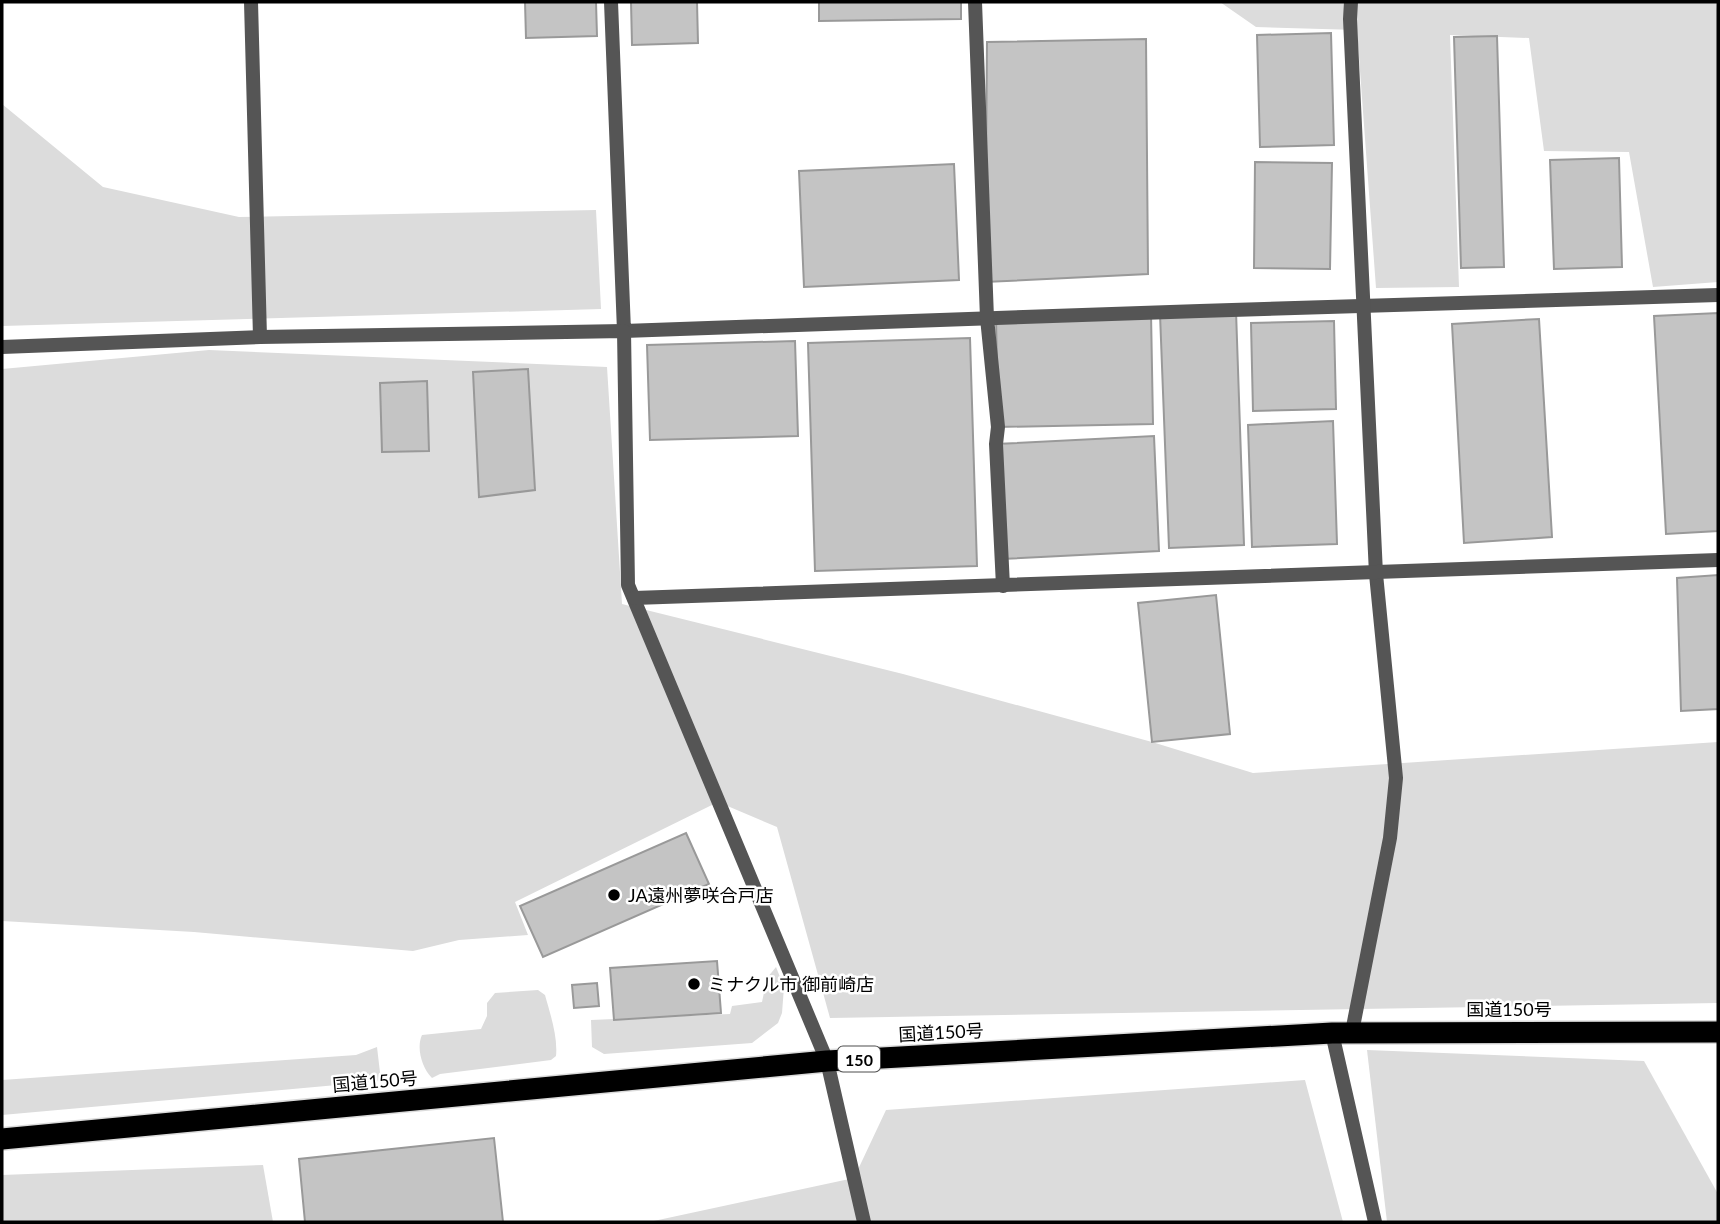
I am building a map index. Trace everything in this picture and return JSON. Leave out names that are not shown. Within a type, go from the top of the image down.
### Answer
[{"type":"highway","name":"国道150号","points":[[2,1139],[827,1061],[1342,1033],[1718,1032]]},
{"type":"street","points":[[251,2],[260,337]]},
{"type":"street","points":[[611,2],[624,331],[628,585],[827,1061],[864,1222]]},
{"type":"street","points":[[975,2],[987,318],[998,428],[996,443],[1003,586]]},
{"type":"street","points":[[1351,2],[1376,574],[1396,778],[1390,838],[1342,1033],[1375,1222]]},
{"type":"street","points":[[2,348],[260,337],[624,331],[1718,295]]},
{"type":"street","points":[[634,598],[1718,560]]},
{"type":"shaded area","points":[[1220,2],[1716,2],[1718,282],[1653,287],[1629,152],[1544,151],[1529,38],[1450,35],[1459,287],[1376,288],[1357,30],[1256,27]]},
{"type":"shaded area","points":[[2,104],[103,187],[239,217],[596,210],[601,309],[2,326]]},
{"type":"shaded area","points":[[209,350],[607,367],[622,604],[903,674],[1152,742],[1253,773],[1718,742],[1718,1003],[830,1018],[777,827],[718,802],[515,902],[528,935],[459,940],[413,951],[194,932],[2,921],[2,369]]},
{"type":"shaded area","points":[[776,967],[784,987],[782,1013],[778,1023],[752,1043],[604,1054],[592,1047],[591,1020],[730,1014],[732,1006],[762,1002],[767,978]]},
{"type":"shaded area","points":[[538,990],[545,995],[555,1033],[556,1056],[551,1060],[440,1074],[432,1078],[428,1074],[420,1052],[422,1035],[481,1029],[487,1016],[487,1003],[495,993]]},
{"type":"shaded area","points":[[377,1047],[381,1081],[2,1115],[2,1080],[356,1055]]},
{"type":"shaded area","points":[[1367,1050],[1644,1061],[1718,1194],[1718,1222],[1387,1222]]},
{"type":"shaded area","points":[[1305,1080],[1343,1222],[649,1222],[854,1178],[886,1110]]},
{"type":"shaded area","points":[[263,1165],[273,1222],[2,1222],[2,1175]]},
{"type":"building","points":[[525,2],[596,2],[597,36],[526,38]]},
{"type":"building","points":[[631,2],[697,2],[698,43],[632,45]]},
{"type":"building","points":[[819,2],[961,2],[961,19],[819,21]]},
{"type":"building","points":[[1331,33],[1334,145],[1260,147],[1257,35]]},
{"type":"building","points":[[1497,36],[1504,267],[1461,268],[1454,37]]},
{"type":"building","points":[[1146,39],[1148,274],[985,282],[987,42]]},
{"type":"building","points":[[1619,158],[1622,267],[1554,269],[1550,160]]},
{"type":"building","points":[[1255,162],[1332,163],[1330,269],[1254,268]]},
{"type":"building","points":[[954,164],[959,280],[804,287],[799,171]]},
{"type":"building","points":[[1236,311],[1244,545],[1169,548],[1160,314]]},
{"type":"building","points":[[1151,313],[1153,424],[998,427],[996,317]]},
{"type":"building","points":[[1718,313],[1718,531],[1666,534],[1654,316]]},
{"type":"building","points":[[1539,319],[1552,537],[1464,543],[1452,324]]},
{"type":"building","points":[[1334,321],[1336,409],[1253,411],[1251,323]]},
{"type":"building","points":[[970,338],[977,566],[815,571],[808,343]]},
{"type":"building","points":[[795,341],[798,436],[650,440],[647,345]]},
{"type":"building","points":[[528,369],[535,490],[479,497],[473,372]]},
{"type":"building","points":[[427,381],[429,451],[382,452],[380,383]]},
{"type":"building","points":[[1333,421],[1337,544],[1252,547],[1248,425]]},
{"type":"building","points":[[1154,436],[1159,551],[1002,559],[996,444]]},
{"type":"building","points":[[1718,575],[1718,709],[1681,711],[1677,578]]},
{"type":"building","points":[[1216,595],[1230,734],[1152,742],[1138,603]]},
{"type":"building","name":"JA遠州夢咲合戸店","points":[[686,833],[709,884],[543,957],[520,906]]},
{"type":"building","points":[[717,961],[721,1013],[614,1020],[610,968]]},
{"type":"building","points":[[597,983],[599,1006],[574,1008],[572,985]]},
{"type":"building","points":[[494,1138],[503,1222],[305,1222],[299,1159]]},
{"type":"place","name":"JA遠州夢咲合戸店","points":[[614,895]]},
{"type":"place","name":"ミナクル市 御前崎店","points":[[694,984]]}]
